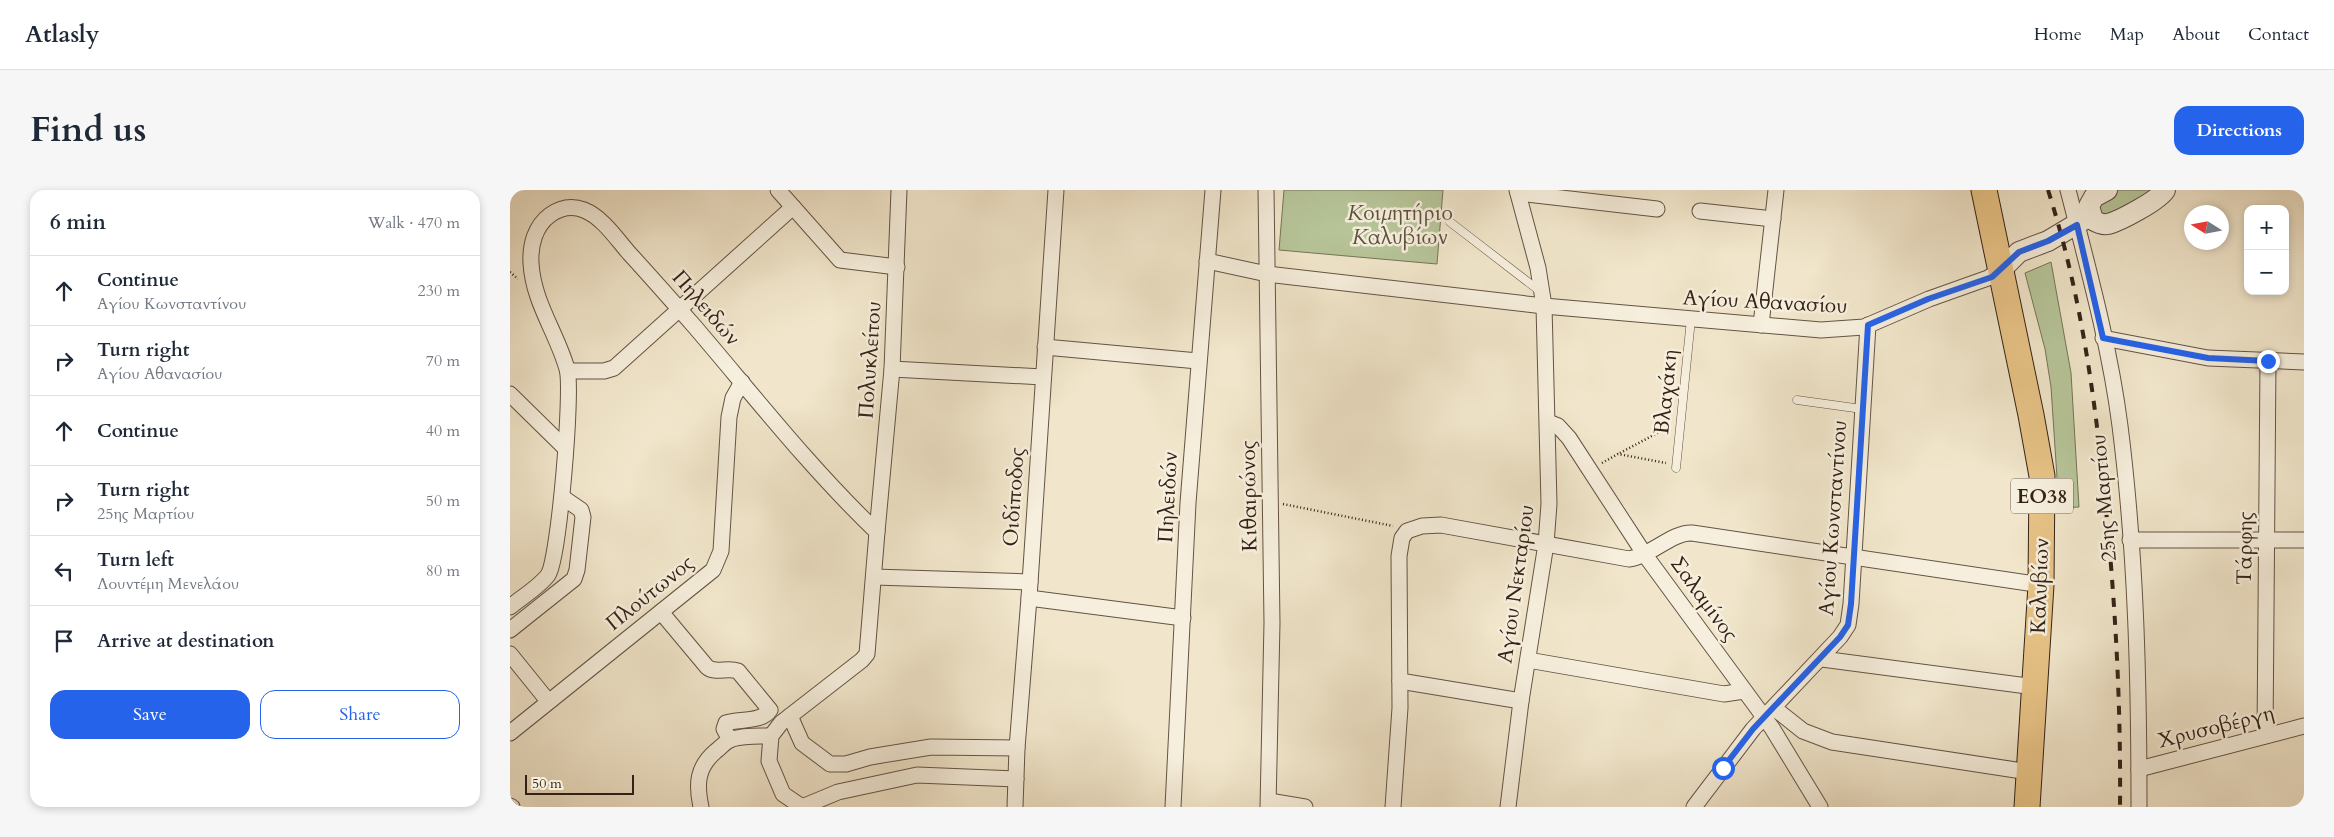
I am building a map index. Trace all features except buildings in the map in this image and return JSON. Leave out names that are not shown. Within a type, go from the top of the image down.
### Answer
[{"type":"main road","name":"Καλυβίων","points":[[1981,190],[2002,269],[2040,463],[2043,533],[2042,584],[2027,807]]},
{"type":"street","points":[[778,190],[840,260],[897,267]]},
{"type":"street","name":"Πολυκλείτου","points":[[877,532],[892,369],[899,190]]},
{"type":"street","name":"Οιδίποδος","points":[[1015,807],[1017,748],[1030,598],[1056,190]]},
{"type":"street","name":"Πηλειδών","points":[[1173,807],[1198,361],[1213,190]]},
{"type":"street","name":"Κιθαιρώνος","points":[[1266,190],[1272,623],[1269,804]]},
{"type":"street","points":[[1761,325],[1776,190]]},
{"type":"street","name":"25ης Μαρτίου","points":[[2068,190],[2084,220],[2120,427],[2130,540],[2138,675],[2140,807]]},
{"type":"street","points":[[2002,269],[2019,252],[2048,241],[2084,220],[2090,201],[2107,190]]},
{"type":"street","points":[[2084,220],[2108,224],[2158,197],[2165,190]]},
{"type":"street","points":[[1517,192],[1657,209]]},
{"type":"street","name":"Αγίου Νεκταρίου","points":[[1508,807],[1521,701],[1546,544],[1549,504],[1543,300],[1517,192]]},
{"type":"street","name":"Πηλειδών","points":[[510,607],[548,574],[554,557],[566,448],[568,371],[539,302],[531,263],[532,245],[537,230],[545,219],[555,212],[575,207],[596,216],[680,310],[837,493],[877,532]]},
{"type":"street","points":[[568,371],[604,371],[614,368],[793,207]]},
{"type":"street","points":[[1700,211],[1773,219]]},
{"type":"street","name":"Αγίου Αθανασίου","points":[[1207,261],[1267,274],[1543,300],[1691,319],[1821,330],[1853,329],[1868,325],[1928,299],[1988,278],[2002,269]]},
{"type":"street","name":"Αγίου Κωνσταντίνου","points":[[1694,807],[1753,729],[1822,658],[1848,625],[1868,325]]},
{"type":"street","points":[[2103,338],[2208,358],[2304,362]]},
{"type":"street","points":[[1045,347],[1198,361]]},
{"type":"street","name":"Τάρφης","points":[[2265,736],[2268,361]]},
{"type":"street","points":[[892,369],[1043,378]]},
{"type":"street","name":"Πλούτωνος","points":[[510,733],[713,570],[719,557],[729,418],[733,398],[742,382]]},
{"type":"street","points":[[510,394],[566,448]]},
{"type":"street","name":"Σαλαμίνος","points":[[1548,422],[1564,431],[1645,555],[1744,691],[1769,713],[1820,807]]},
{"type":"street","points":[[510,630],[574,579],[577,570],[583,517],[581,510],[562,497]]},
{"type":"street","points":[[1393,807],[1400,681],[1398,556],[1402,538],[1407,531],[1422,526],[1453,526],[1503,538],[1629,559],[1645,555],[1689,533],[2042,584]]},
{"type":"street","points":[[877,532],[867,654],[862,660],[790,716],[771,736],[768,748],[769,761],[784,800],[802,807],[838,792],[917,775],[1016,779]]},
{"type":"street","points":[[2130,540],[2304,540]]},
{"type":"street","points":[[874,577],[1030,582]]},
{"type":"street","points":[[1030,598],[1183,618]]},
{"type":"street","points":[[662,612],[706,667],[710,670],[730,669],[738,671],[770,710],[760,718],[726,723],[724,729],[730,740]]},
{"type":"street","points":[[510,654],[548,701]]},
{"type":"street","points":[[1822,658],[2035,687]]},
{"type":"street","points":[[1528,660],[1724,694],[1744,691]]},
{"type":"street","points":[[1400,681],[1521,701]]},
{"type":"street","points":[[1769,713],[1803,731],[1832,742],[2030,772]]},
{"type":"street","points":[[790,716],[802,743],[830,764],[846,764],[870,757],[931,747],[1017,748]]},
{"type":"street","name":"Χρυσοβέργη","points":[[2139,768],[2304,726]]},
{"type":"street","points":[[701,807],[697,788],[702,768],[708,758],[730,740],[752,735],[771,736]]},
{"type":"street","points":[[1269,804],[1305,807]]},
{"type":"lane","points":[[1450,222],[1543,300]]},
{"type":"lane","name":"Βλαχάκη","points":[[1676,466],[1691,319]]},
{"type":"lane","points":[[1797,400],[1862,409]]},
{"type":"path","points":[[1590,470],[1663,430],[1680,428]]},
{"type":"path","points":[[1618,454],[1676,466]]},
{"type":"path","points":[[1270,501],[1392,525],[1407,531]]},
{"type":"green space","name":"Κοιμητήριο Καλυβίων","points":[[1284,190],[1443,190],[1437,264],[1279,250]]},
{"type":"green space","points":[[2114,190],[2161,190],[2102,221],[2093,203]]},
{"type":"green space","points":[[2051,262],[2071,373],[2079,507],[2059,508],[2051,387],[2045,349],[2025,273]]},
{"type":"railway","points":[[2048,190],[2077,301],[2090,376],[2100,452],[2108,530],[2116,648],[2120,807]]},
{"type":"route","points":[[1723,768],[1753,729],[1822,658],[1848,625],[1851,604],[1857,477],[1868,325],[1928,299],[1992,277],[2022,250],[2048,241],[2077,225],[2103,338],[2208,358],[2268,361]]}]
